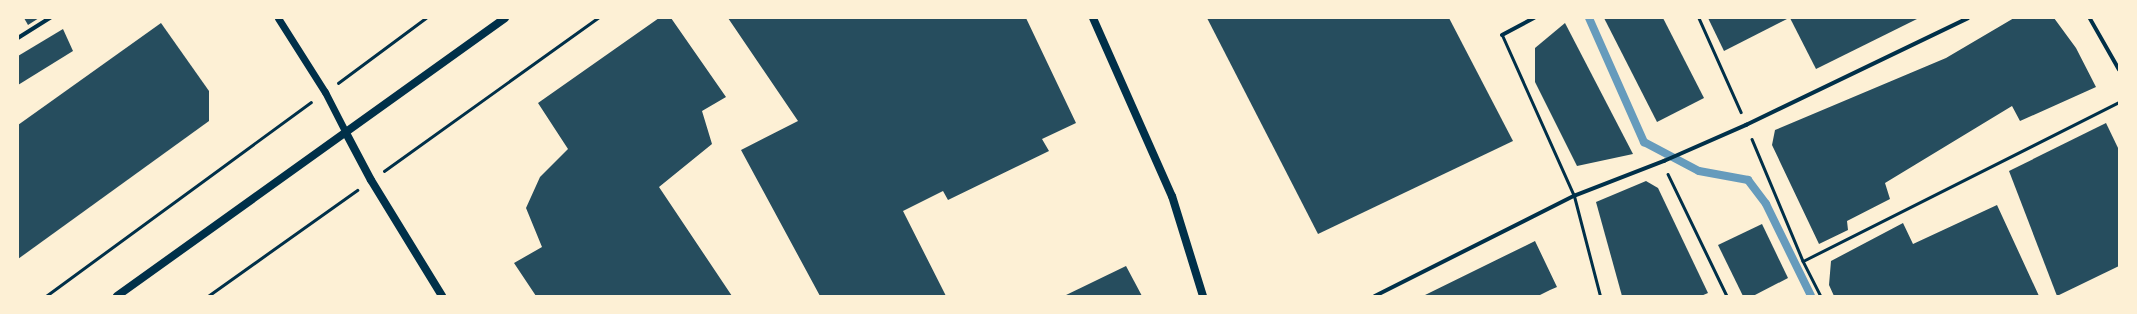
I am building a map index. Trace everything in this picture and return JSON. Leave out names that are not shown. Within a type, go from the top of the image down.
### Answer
[{"type":"main road","points":[[118,296],[505,18]]},
{"type":"main road","points":[[1093,18],[1172,196],[1203,296]]},
{"type":"main road","points":[[346,132],[371,180],[442,296]]},
{"type":"street","points":[[18,38],[50,18]]},
{"type":"street","points":[[278,18],[325,92],[346,132]]},
{"type":"street","points":[[1502,36],[1534,18]]},
{"type":"street","points":[[1375,296],[1574,196],[1663,162],[1692,149],[1968,18]]},
{"type":"street","points":[[2090,18],[2119,69]]},
{"type":"lane","points":[[1502,36],[1574,196],[1600,296]]},
{"type":"path","points":[[46,296],[426,18]]},
{"type":"path","points":[[208,296],[598,18]]},
{"type":"path","points":[[1821,296],[1803,261],[2119,102]]},
{"type":"path","points":[[1663,162],[1727,296]]},
{"type":"building","points":[[24,18],[39,18],[28,25]]},
{"type":"building","points":[[659,18],[671,18],[726,97],[702,111],[712,144],[659,187],[732,296],[536,296],[514,263],[542,247],[526,208],[540,177],[568,149],[538,103]]},
{"type":"building","points":[[728,18],[1026,18],[1076,123],[1042,139],[1049,151],[948,200],[943,191],[903,211],[946,296],[820,296],[741,150],[798,121]]},
{"type":"building","points":[[1207,18],[1449,18],[1513,141],[1318,234]]},
{"type":"building","points":[[1604,18],[1663,18],[1704,98],[1657,122]]},
{"type":"building","points":[[1708,18],[1789,18],[1724,51]]},
{"type":"building","points":[[1790,18],[1919,18],[1816,69]]},
{"type":"building","points":[[2014,18],[2054,18],[2076,48],[2096,87],[2020,121],[2012,106],[1885,183],[1890,199],[1847,221],[1848,230],[1819,244],[1772,145],[1775,130],[1946,58]]},
{"type":"building","points":[[161,23],[209,91],[209,121],[18,259],[18,125]]},
{"type":"building","points":[[1565,23],[1633,154],[1577,166],[1535,82],[1535,48]]},
{"type":"building","points":[[63,29],[73,51],[18,85],[18,56]]},
{"type":"building","points":[[2106,123],[2119,150],[2119,266],[2057,296],[2009,171]]},
{"type":"building","points":[[1646,181],[1658,188],[1708,293],[1701,296],[1622,296],[1596,202]]},
{"type":"building","points":[[1997,205],[2039,296],[1834,296],[1829,285],[1831,261],[1903,223],[1913,244]]},
{"type":"building","points":[[1762,224],[1788,278],[1753,296],[1743,296],[1718,245]]},
{"type":"building","points":[[1535,241],[1557,287],[1538,296],[1423,296]]},
{"type":"building","points":[[1126,266],[1142,296],[1064,296]]},
{"type":"waterway","points":[[1589,18],[1644,142],[1699,171],[1748,180],[1766,204],[1811,296]]}]
